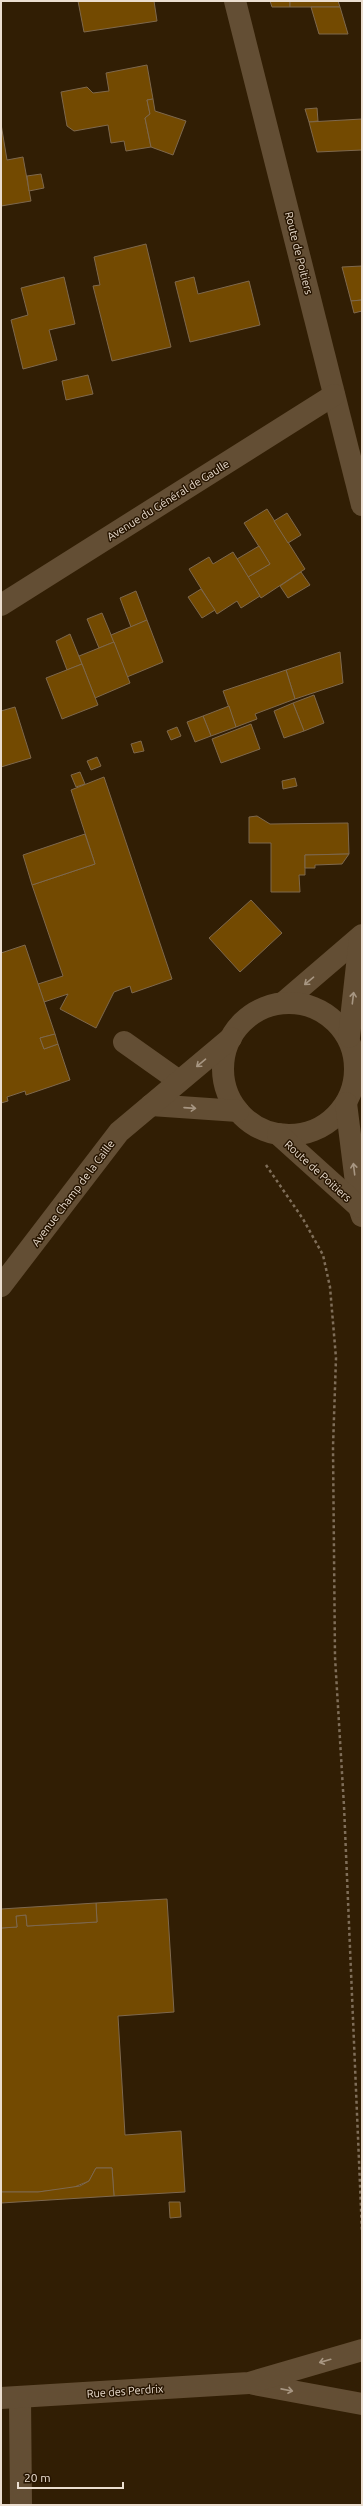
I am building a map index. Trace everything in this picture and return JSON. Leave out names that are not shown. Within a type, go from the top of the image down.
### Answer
[{"type":"street","name":"Route de Poitiers","points":[[235,1],[362,505]]},
{"type":"street","name":"Avenue du Général de Gaulle","points":[[1,605],[334,395]]},
{"type":"street","points":[[284,1002],[361,937]]},
{"type":"street","points":[[349,1037],[333,1017],[311,1005],[284,1002],[257,1010],[238,1026],[225,1049],[222,1075],[230,1102],[246,1121],[268,1133],[295,1136],[321,1128],[340,1112],[353,1091],[356,1063],[349,1037],[361,937]]},
{"type":"street","name":"Avenue Champ de la Caille","points":[[1,1286],[119,1132],[231,1038]]},
{"type":"street","points":[[124,1042],[179,1081]]},
{"type":"street","name":"Route de Poitiers","points":[[346,1103],[360,1212]]},
{"type":"street","points":[[151,1105],[238,1111]]},
{"type":"street","name":"Route de Poitiers","points":[[278,1134],[360,1212]]},
{"type":"street","name":"Rue des Perdrix","points":[[11,2398],[249,2383],[362,2350]]},
{"type":"street","name":"Rue des Perdrix","points":[[249,2383],[362,2404]]},
{"type":"street","points":[[11,2398],[20,2505]]},
{"type":"path","points":[[264,1162],[306,1225],[322,1255],[330,1287],[336,1358],[333,1447],[335,1657],[344,1806],[362,2232]]},
{"type":"building","points":[[78,1],[154,1],[157,21],[84,32]]},
{"type":"building","points":[[270,1],[290,1],[290,7],[272,7]]},
{"type":"building","points":[[290,1],[338,1],[340,7],[290,7]]},
{"type":"building","points":[[311,7],[340,7],[348,34],[319,34]]},
{"type":"building","points":[[147,65],[153,99],[147,100],[150,114],[145,118],[151,147],[126,151],[124,141],[111,143],[108,125],[74,131],[67,126],[61,92],[87,87],[93,93],[109,91],[106,73]]},
{"type":"building","points":[[153,99],[155,111],[186,121],[173,155],[151,147],[145,118],[150,114],[147,100]]},
{"type":"building","points":[[317,108],[318,121],[309,122],[305,109]]},
{"type":"building","points":[[362,119],[362,150],[317,152],[309,122]]},
{"type":"building","points":[[1,124],[7,160],[23,157],[31,201],[1,206]]},
{"type":"building","points":[[41,174],[44,188],[29,191],[27,176]]},
{"type":"building","points":[[146,244],[171,347],[112,361],[93,286],[100,285],[94,257]]},
{"type":"building","points":[[362,266],[362,300],[351,301],[342,267]]},
{"type":"building","points":[[64,277],[75,324],[49,330],[57,360],[23,369],[11,320],[28,315],[21,288]]},
{"type":"building","points":[[194,277],[198,294],[249,281],[260,325],[190,342],[175,282]]},
{"type":"building","points":[[362,300],[362,311],[354,313],[351,301]]},
{"type":"building","points":[[88,375],[93,394],[66,400],[62,381]]},
{"type":"building","points":[[267,509],[305,569],[261,598],[248,577],[270,564],[244,523]]},
{"type":"building","points":[[287,513],[301,535],[288,543],[274,521]]},
{"type":"building","points":[[259,546],[270,564],[248,577],[237,559]]},
{"type":"building","points":[[233,552],[260,596],[241,608],[237,601],[217,614],[189,569],[209,557],[213,564]]},
{"type":"building","points":[[301,572],[310,585],[288,598],[280,586]]},
{"type":"building","points":[[201,589],[215,610],[202,618],[188,597]]},
{"type":"building","points":[[136,591],[147,620],[131,627],[120,598]]},
{"type":"building","points":[[102,613],[114,642],[99,648],[87,619]]},
{"type":"building","points":[[147,620],[163,662],[127,677],[111,635]]},
{"type":"building","points":[[70,634],[82,664],[67,670],[56,641]]},
{"type":"building","points":[[114,642],[130,683],[95,698],[79,656]]},
{"type":"building","points":[[340,652],[343,683],[295,699],[286,670]]},
{"type":"building","points":[[82,664],[98,705],[62,719],[46,678]]},
{"type":"building","points":[[286,670],[295,699],[255,714],[257,719],[236,727],[223,691]]},
{"type":"building","points":[[314,695],[324,723],[304,731],[293,703]]},
{"type":"building","points":[[293,703],[304,731],[284,738],[274,711]]},
{"type":"building","points":[[229,706],[236,727],[211,736],[203,716]]},
{"type":"building","points":[[15,707],[31,758],[1,767],[1,711]]},
{"type":"building","points":[[203,716],[211,736],[195,742],[187,722]]},
{"type":"building","points":[[251,724],[260,749],[221,763],[212,739]]},
{"type":"building","points":[[177,727],[181,736],[171,740],[167,731]]},
{"type":"building","points":[[141,741],[144,751],[134,753],[131,744]]},
{"type":"building","points":[[97,757],[101,766],[91,770],[87,761]]},
{"type":"building","points":[[80,772],[85,784],[76,787],[71,775]]},
{"type":"building","points":[[104,777],[172,979],[132,993],[130,986],[114,992],[96,1028],[60,1009],[68,994],[44,1002],[38,984],[63,976],[32,885],[95,864],[71,790]]},
{"type":"building","points":[[295,778],[297,786],[283,789],[282,781]]},
{"type":"building","points":[[257,816],[270,824],[348,823],[349,854],[305,855],[305,875],[299,875],[300,892],[271,892],[271,843],[249,843],[249,817]]},
{"type":"building","points":[[85,834],[95,864],[32,885],[23,855]]},
{"type":"building","points":[[349,854],[342,864],[315,865],[315,868],[305,868],[305,855]]},
{"type":"building","points":[[251,900],[282,933],[240,972],[209,938]]},
{"type":"building","points":[[25,945],[55,1034],[40,1038],[44,1049],[58,1044],[70,1080],[26,1095],[25,1091],[7,1097],[8,1101],[1,1103],[1,953]]},
{"type":"building","points":[[55,1034],[58,1044],[44,1049],[40,1038]]},
{"type":"building","points":[[167,1899],[174,2012],[118,2016],[125,2135],[181,2131],[185,2192],[114,2196],[112,2168],[96,2168],[89,2181],[72,2188],[38,2192],[1,2192],[1,1928],[17,1927],[16,1916],[26,1915],[27,1926],[97,1922],[96,1903]]},
{"type":"building","points":[[96,1903],[97,1922],[27,1926],[26,1915],[16,1916],[17,1927],[1,1928],[1,1909]]},
{"type":"building","points":[[96,2168],[112,2168],[114,2196],[1,2203],[1,2192],[38,2192],[80,2186],[89,2181]]},
{"type":"building","points":[[169,2202],[180,2202],[181,2217],[170,2218]]}]
